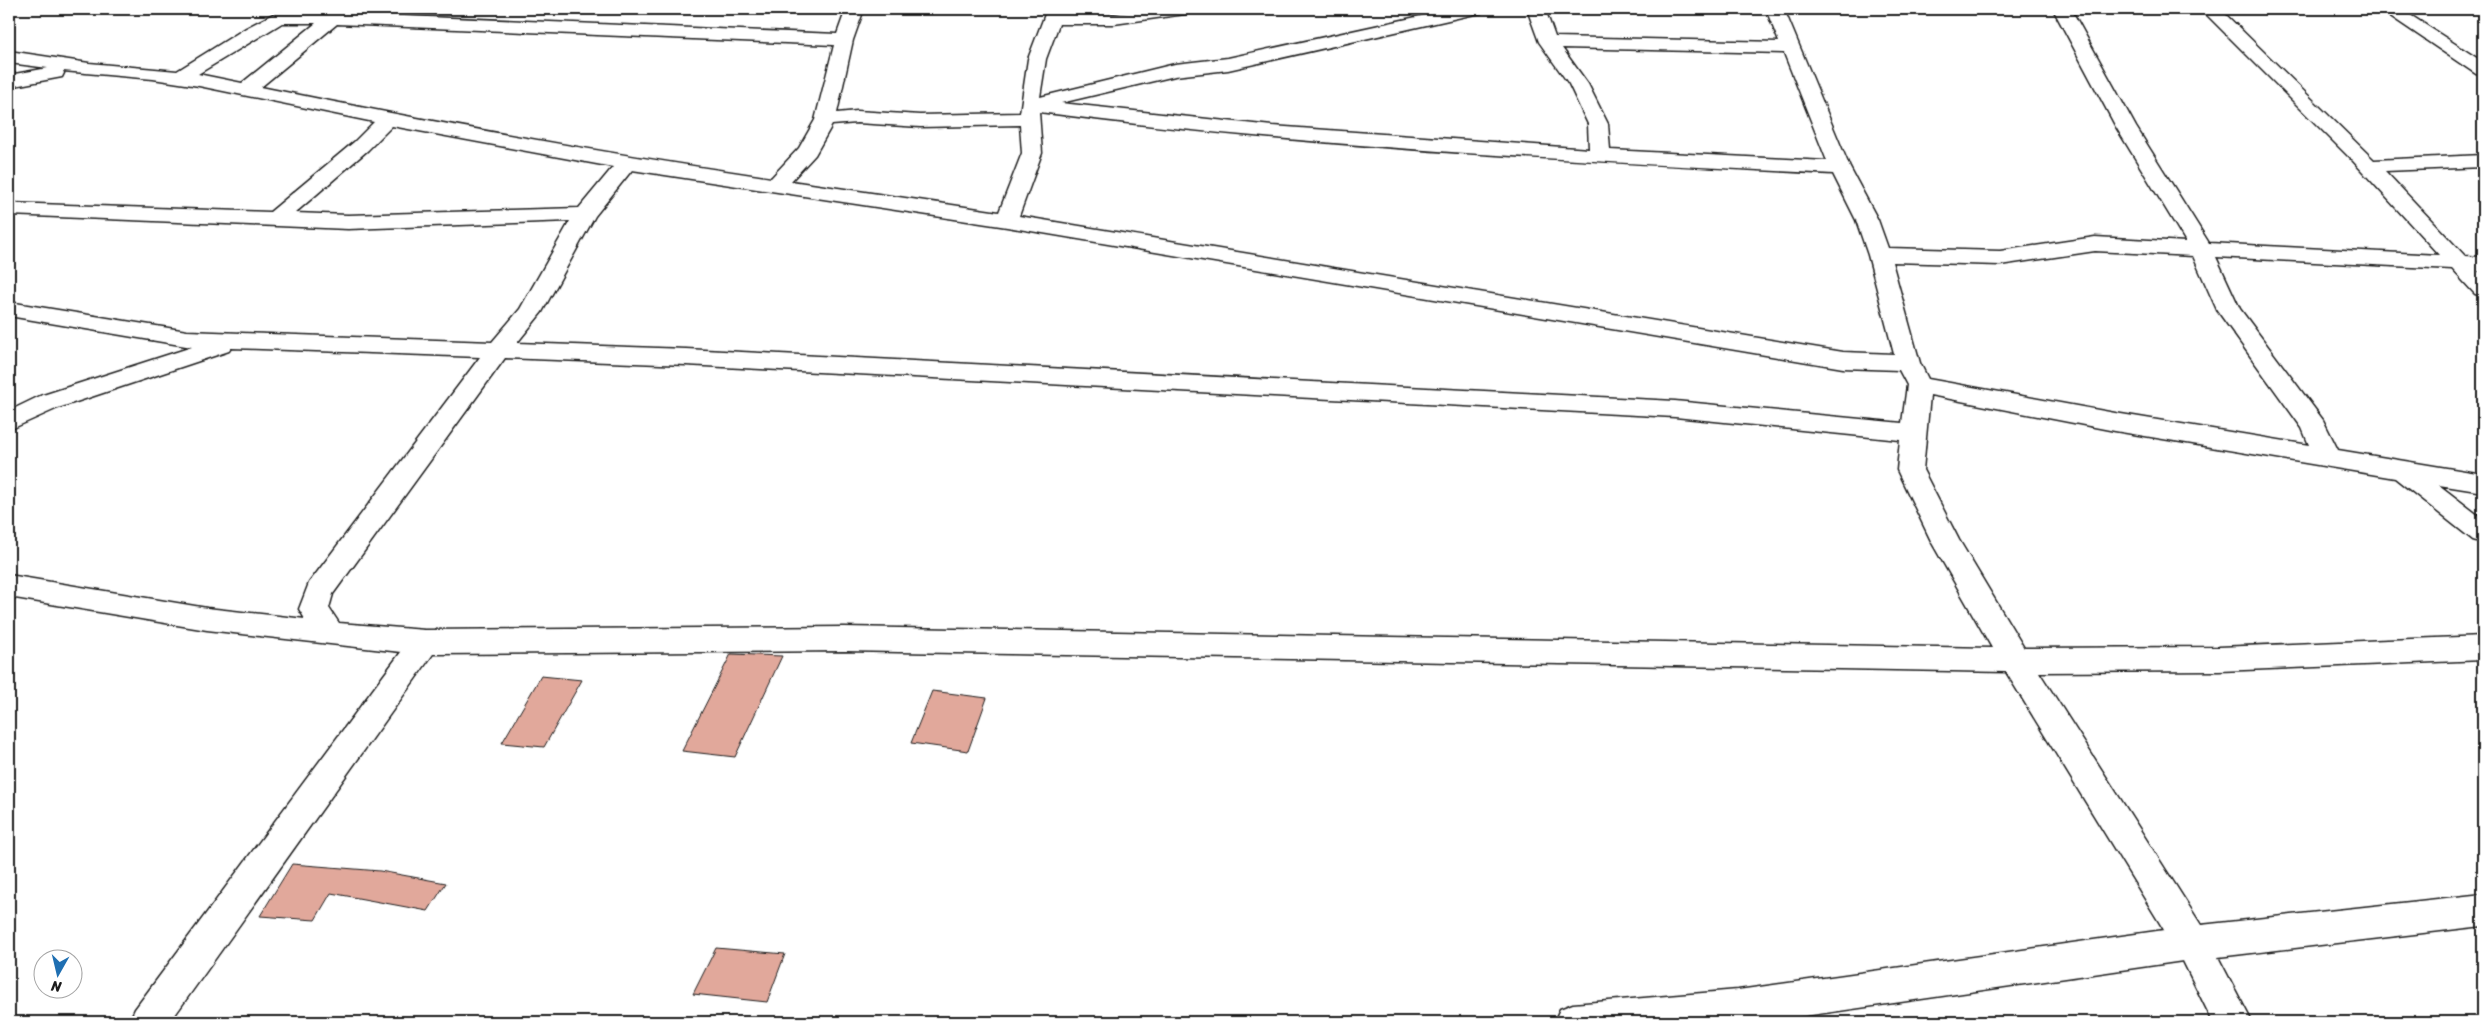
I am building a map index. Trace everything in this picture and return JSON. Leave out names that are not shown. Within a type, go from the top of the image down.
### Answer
[{"type":"street","points":[[777,184],[808,150],[826,120],[844,40],[855,9]]},
{"type":"street","points":[[1008,220],[1032,153],[1029,112],[1037,59],[1054,14],[1114,19],[1185,9]]},
{"type":"street","points":[[1029,112],[1175,70],[1228,64],[1475,9]]},
{"type":"street","points":[[1536,9],[1548,42],[1578,84],[1598,124],[1600,156]]},
{"type":"street","points":[[1775,9],[1840,168],[1867,220],[1879,255],[1913,374],[1915,433],[1910,470],[1946,543],[2015,660],[2192,943],[2233,1022]]},
{"type":"street","points":[[2062,9],[2126,127],[2202,250],[2229,310],[2314,426],[2328,458]]},
{"type":"street","points":[[2210,9],[2368,166],[2483,289]]},
{"type":"street","points":[[2389,9],[2483,70]]},
{"type":"street","points":[[180,77],[252,32],[276,13],[333,18],[844,40]]},
{"type":"street","points":[[247,89],[333,18]]},
{"type":"street","points":[[1548,42],[1790,48]]},
{"type":"street","points":[[9,57],[89,69],[180,77],[388,119],[627,163],[1008,220],[1842,360],[1913,374],[2115,422],[2483,483]]},
{"type":"street","points":[[9,81],[89,69]]},
{"type":"street","points":[[826,120],[857,117],[920,121],[1029,112],[1600,156],[1840,168]]},
{"type":"street","points":[[274,219],[360,146],[388,119]]},
{"type":"street","points":[[2368,166],[2483,161]]},
{"type":"street","points":[[330,634],[314,609],[319,592],[498,351],[530,312],[585,214],[627,163]]},
{"type":"street","points":[[9,209],[348,222],[585,214]]},
{"type":"street","points":[[1879,255],[2000,258],[2095,244],[2483,264]]},
{"type":"street","points":[[9,309],[187,339],[686,357],[1675,409],[1915,433]]},
{"type":"street","points":[[9,421],[49,402],[233,341]]},
{"type":"street","points":[[2403,470],[2448,508],[2483,533]]},
{"type":"street","points":[[9,586],[207,620],[330,634],[425,642],[844,640],[2015,660],[2219,659],[2483,648]]},
{"type":"street","points":[[148,1022],[425,642]]},
{"type":"street","points":[[1573,1022],[1738,1008],[1939,977],[2192,943],[2483,910]]},
{"type":"building","points":[[731,654],[782,656],[735,757],[682,751]]},
{"type":"building","points":[[541,676],[582,680],[544,747],[502,743]]},
{"type":"building","points":[[932,691],[987,698],[968,751],[911,743]]},
{"type":"building","points":[[292,864],[380,871],[446,883],[428,911],[331,893],[315,920],[260,916]]},
{"type":"building","points":[[716,948],[785,954],[767,1002],[693,994]]}]
